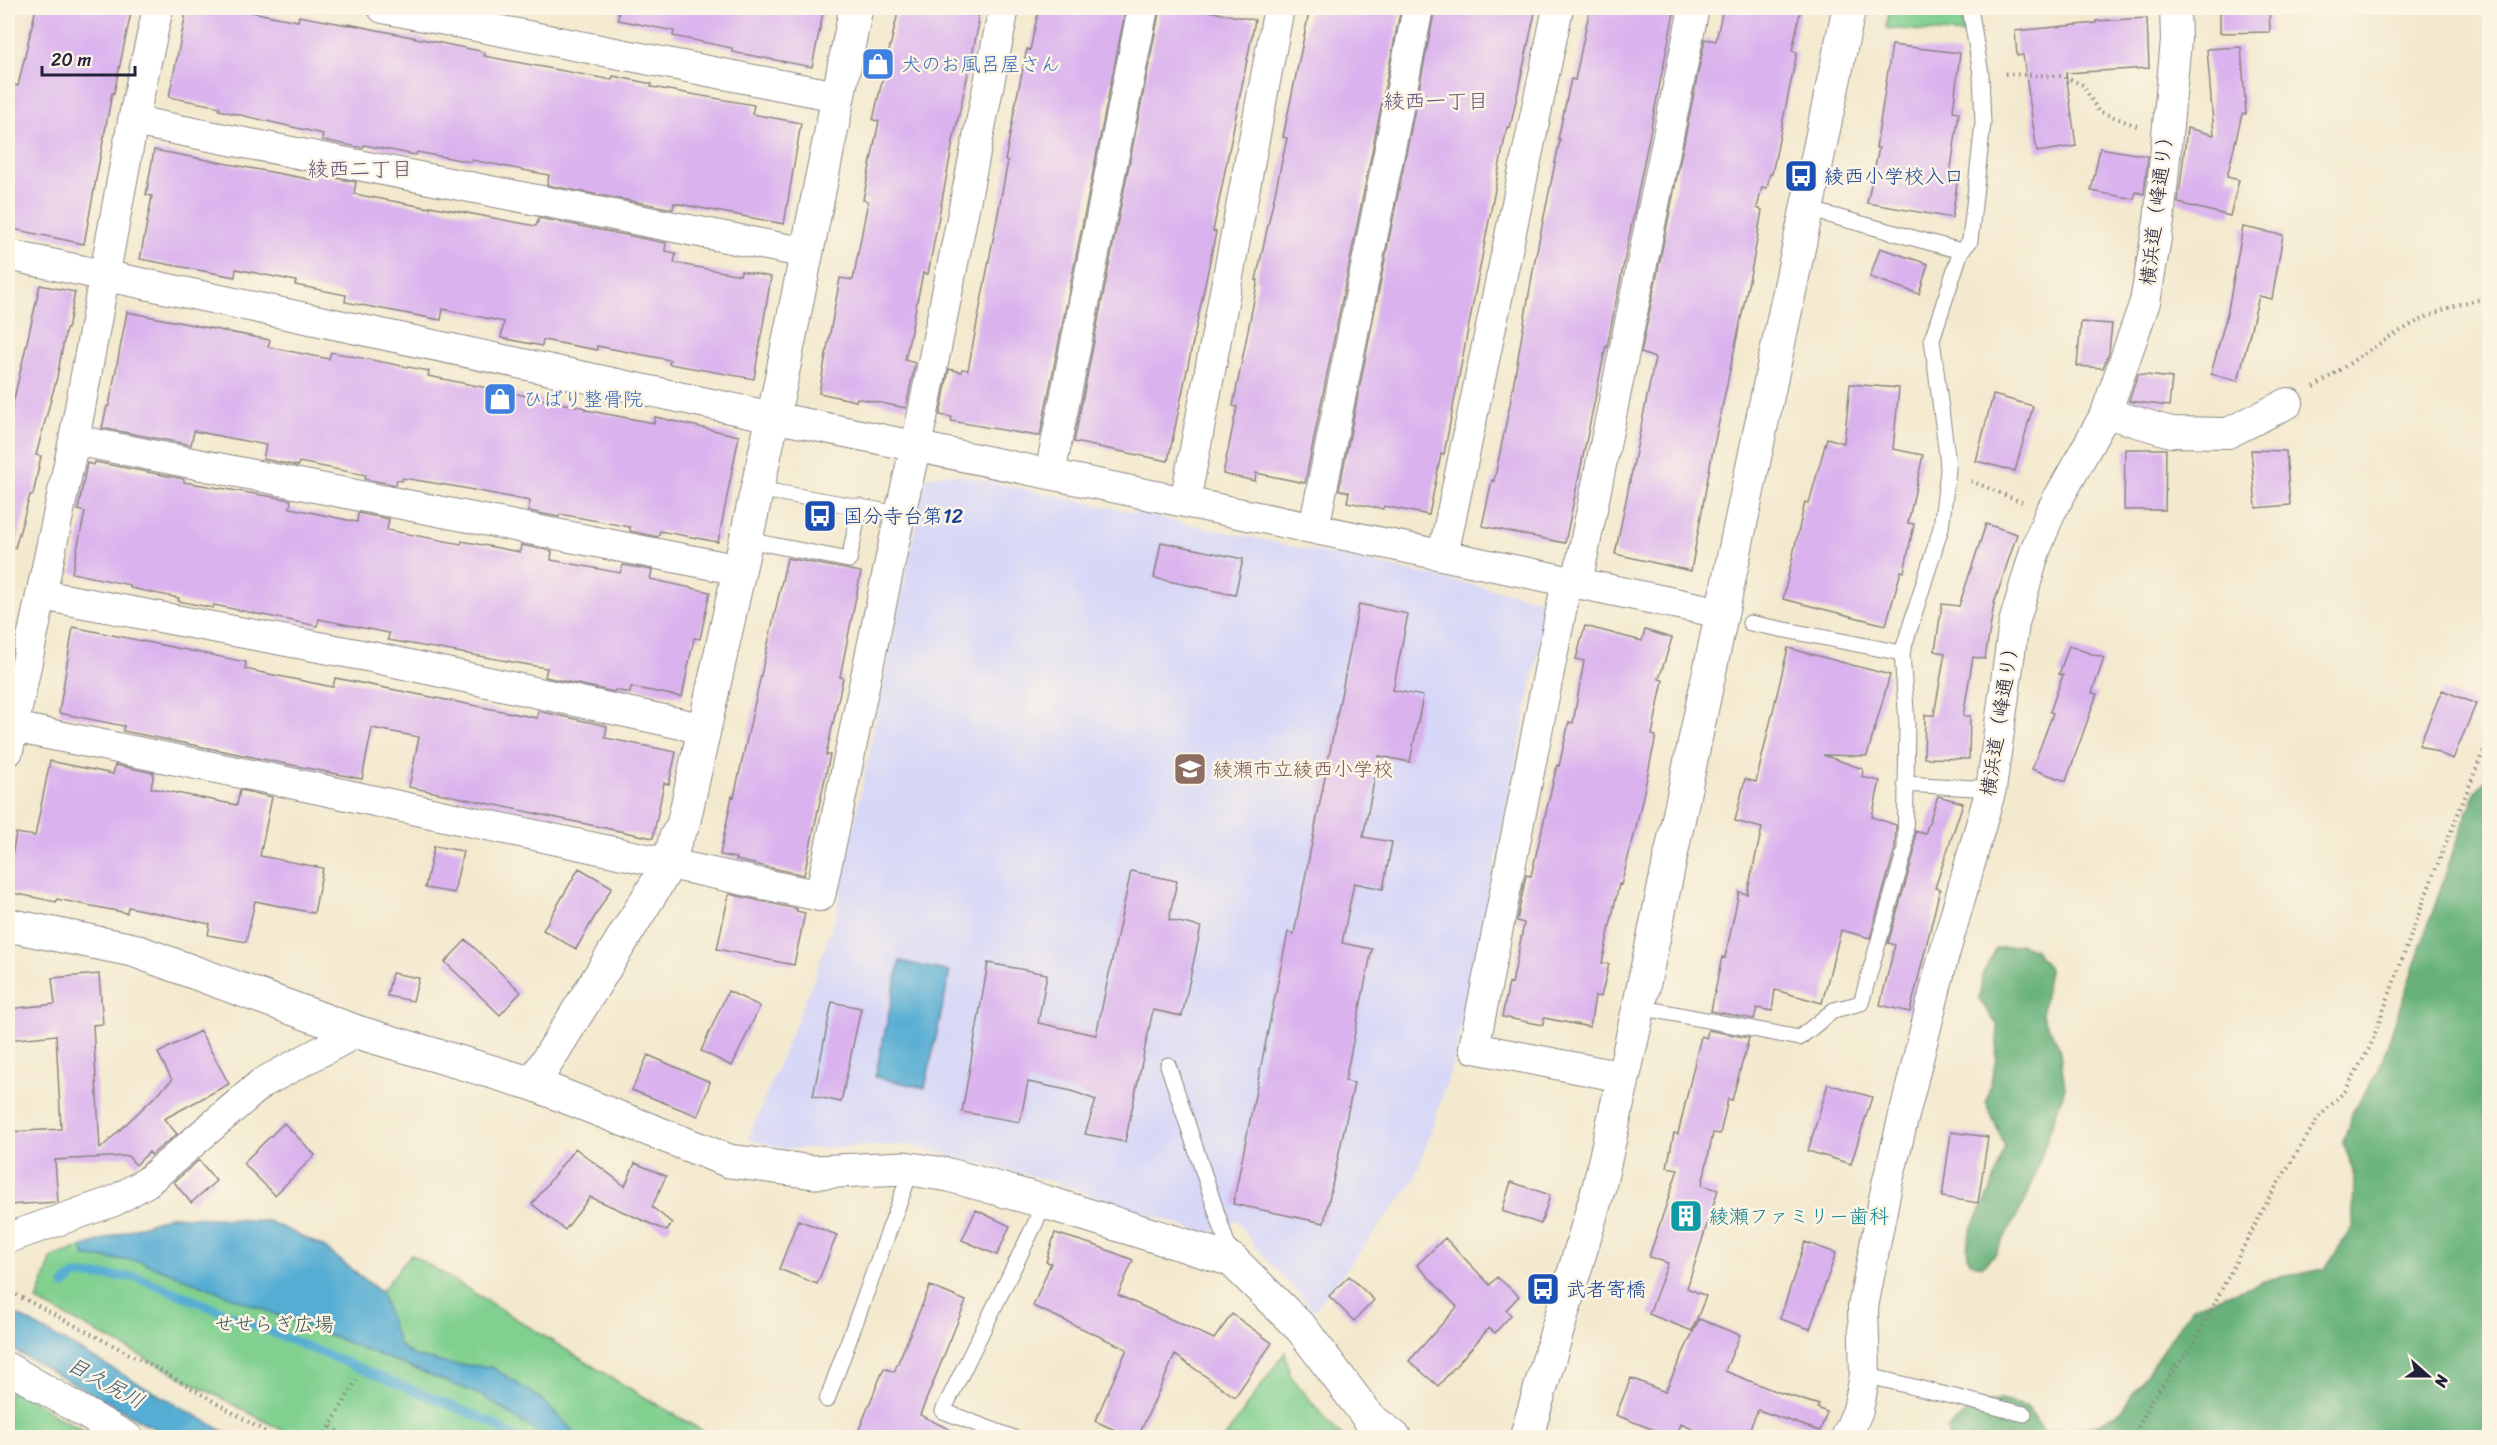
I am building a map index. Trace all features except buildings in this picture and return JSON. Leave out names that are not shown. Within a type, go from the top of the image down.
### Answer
[{"type":"street","points":[[158,8],[133,121],[74,440],[42,595],[9,733],[286,782],[820,896],[916,446],[1004,8]]},
{"type":"street","points":[[383,8],[837,96]]},
{"type":"street","points":[[533,1084],[669,864],[676,837],[683,825],[773,417],[856,8]]},
{"type":"street","points":[[1050,474],[1143,8]]},
{"type":"street","points":[[1185,502],[1279,8]]},
{"type":"street","points":[[1314,528],[1418,8]]},
{"type":"street","points":[[1443,555],[1558,8]]},
{"type":"street","points":[[1623,1077],[1474,1047],[1694,8]]},
{"type":"street","points":[[1526,1437],[1599,1187],[1639,1007],[1736,618],[1807,209],[1849,8]]},
{"type":"street","name":"横浜道（峰通り）","points":[[1846,1437],[1858,1410],[1865,1375],[1863,1307],[1887,1184],[1942,962],[1991,789],[2014,623],[2034,551],[2050,513],[2106,413],[2145,302],[2159,221],[2165,137],[2176,40],[2175,8]]},
{"type":"street","points":[[133,121],[807,253]]},
{"type":"street","points":[[8,255],[1736,618]]},
{"type":"street","points":[[2106,413],[2171,432],[2228,433],[2288,403]]},
{"type":"street","points":[[74,440],[743,555]]},
{"type":"street","points":[[42,595],[372,657],[705,729]]},
{"type":"street","points":[[8,925],[133,950],[357,1032],[533,1084],[729,1161],[814,1172],[904,1168],[949,1175],[1042,1201],[1232,1260],[1302,1329],[1369,1418],[1395,1437]]},
{"type":"street","points":[[8,1238],[114,1201],[147,1182],[262,1083],[357,1032]]},
{"type":"street","points":[[8,1368],[128,1437]]},
{"type":"lane","points":[[1639,1007],[1799,1038],[1834,1010],[1862,1003],[1905,850],[1907,724],[1902,653],[1941,528],[1948,471],[1932,339],[1961,251],[1970,241],[1983,123],[1981,74],[1970,8]]},
{"type":"lane","points":[[1807,209],[1961,251]]},
{"type":"lane","points":[[757,489],[900,514]]},
{"type":"lane","points":[[743,555],[849,560],[860,506]]},
{"type":"lane","points":[[1736,618],[1902,653]]},
{"type":"lane","points":[[1905,784],[1991,789]]},
{"type":"lane","points":[[1168,1065],[1232,1260]]},
{"type":"lane","points":[[827,1400],[906,1184],[904,1168]]},
{"type":"lane","points":[[1014,1437],[943,1411],[1036,1222],[1042,1201]]},
{"type":"lane","points":[[1865,1375],[2024,1414]]},
{"type":"path","points":[[1981,74],[2063,76],[2083,85],[2098,111],[2165,137]]},
{"type":"path","points":[[2288,403],[2434,313],[2464,301],[2490,298]]},
{"type":"path","points":[[1948,471],[2050,513]]},
{"type":"path","points":[[2133,1437],[2152,1399],[2194,1343],[2269,1198],[2319,1117],[2345,1091],[2370,1047],[2439,862],[2490,735]]},
{"type":"path","points":[[8,1286],[17,1295],[164,1372],[276,1437]]},
{"type":"path","points":[[323,1437],[331,1427],[358,1376]]},
{"type":"path","points":[[331,1427],[347,1437]]},
{"type":"shaded area","name":"綾瀬市立綾西小学校","points":[[949,473],[1549,601],[1455,1057],[1415,1180],[1314,1311],[1255,1247],[1237,1220],[1206,1234],[1048,1180],[907,1145],[783,1149],[748,1139],[816,973],[836,913],[926,477]]},
{"type":"green space","points":[[1890,8],[1961,8],[1965,34],[1886,28]]},
{"type":"green space","points":[[2489,776],[2489,1437],[1949,1438],[1947,1429],[1975,1405],[2001,1400],[2027,1407],[2044,1432],[2080,1429],[2101,1423],[2121,1411],[2192,1307],[2270,1279],[2325,1269],[2353,1226],[2354,1171],[2343,1143],[2353,1111],[2378,1072],[2460,832],[2476,791]]},
{"type":"green space","points":[[2020,944],[2035,950],[2049,969],[2042,1015],[2059,1046],[2065,1087],[2026,1200],[1995,1254],[1982,1266],[1970,1262],[1968,1243],[1973,1226],[1990,1192],[2005,1146],[1986,1103],[1996,1060],[1998,1026],[1979,999],[1983,973],[1996,949]]},
{"type":"green space","name":"せせらぎ広場","points":[[170,1216],[268,1221],[322,1246],[381,1292],[411,1254],[615,1380],[713,1437],[295,1437],[37,1301],[52,1257]]},
{"type":"green space","points":[[1285,1352],[1290,1375],[1330,1425],[1343,1437],[1225,1437]]},
{"type":"green space","points":[[8,1383],[54,1415],[98,1437],[8,1437]]},
{"type":"water","points":[[900,961],[950,972],[925,1088],[875,1077]]},
{"type":"water","points":[[170,1216],[268,1221],[322,1246],[381,1293],[399,1345],[414,1356],[449,1364],[492,1367],[541,1399],[579,1437],[544,1437],[481,1395],[140,1261],[85,1257],[82,1247]]},
{"type":"water","name":"目久尻川","points":[[8,1310],[234,1437],[170,1437],[8,1347]]},
{"type":"waterway","points":[[64,1285],[76,1275],[137,1277],[491,1422],[514,1438]]},
{"type":"place","name":"犬のお風呂屋さん","points":[[878,64]]},
{"type":"place","name":"綾西小学校入口","points":[[1801,176]]},
{"type":"place","name":"ひばり整骨院","points":[[500,399]]},
{"type":"place","name":"国分寺台第12","points":[[820,516]]},
{"type":"place","name":"綾瀬市立綾西小学校","points":[[1190,769]]},
{"type":"place","name":"綾瀬ファミリー歯科","points":[[1686,1216]]},
{"type":"place","name":"武者寄橋","points":[[1543,1289]]},
{"type":"district","name":"綾西一丁目","points":[[1436,101]]},
{"type":"district","name":"綾西二丁目","points":[[360,169]]}]
